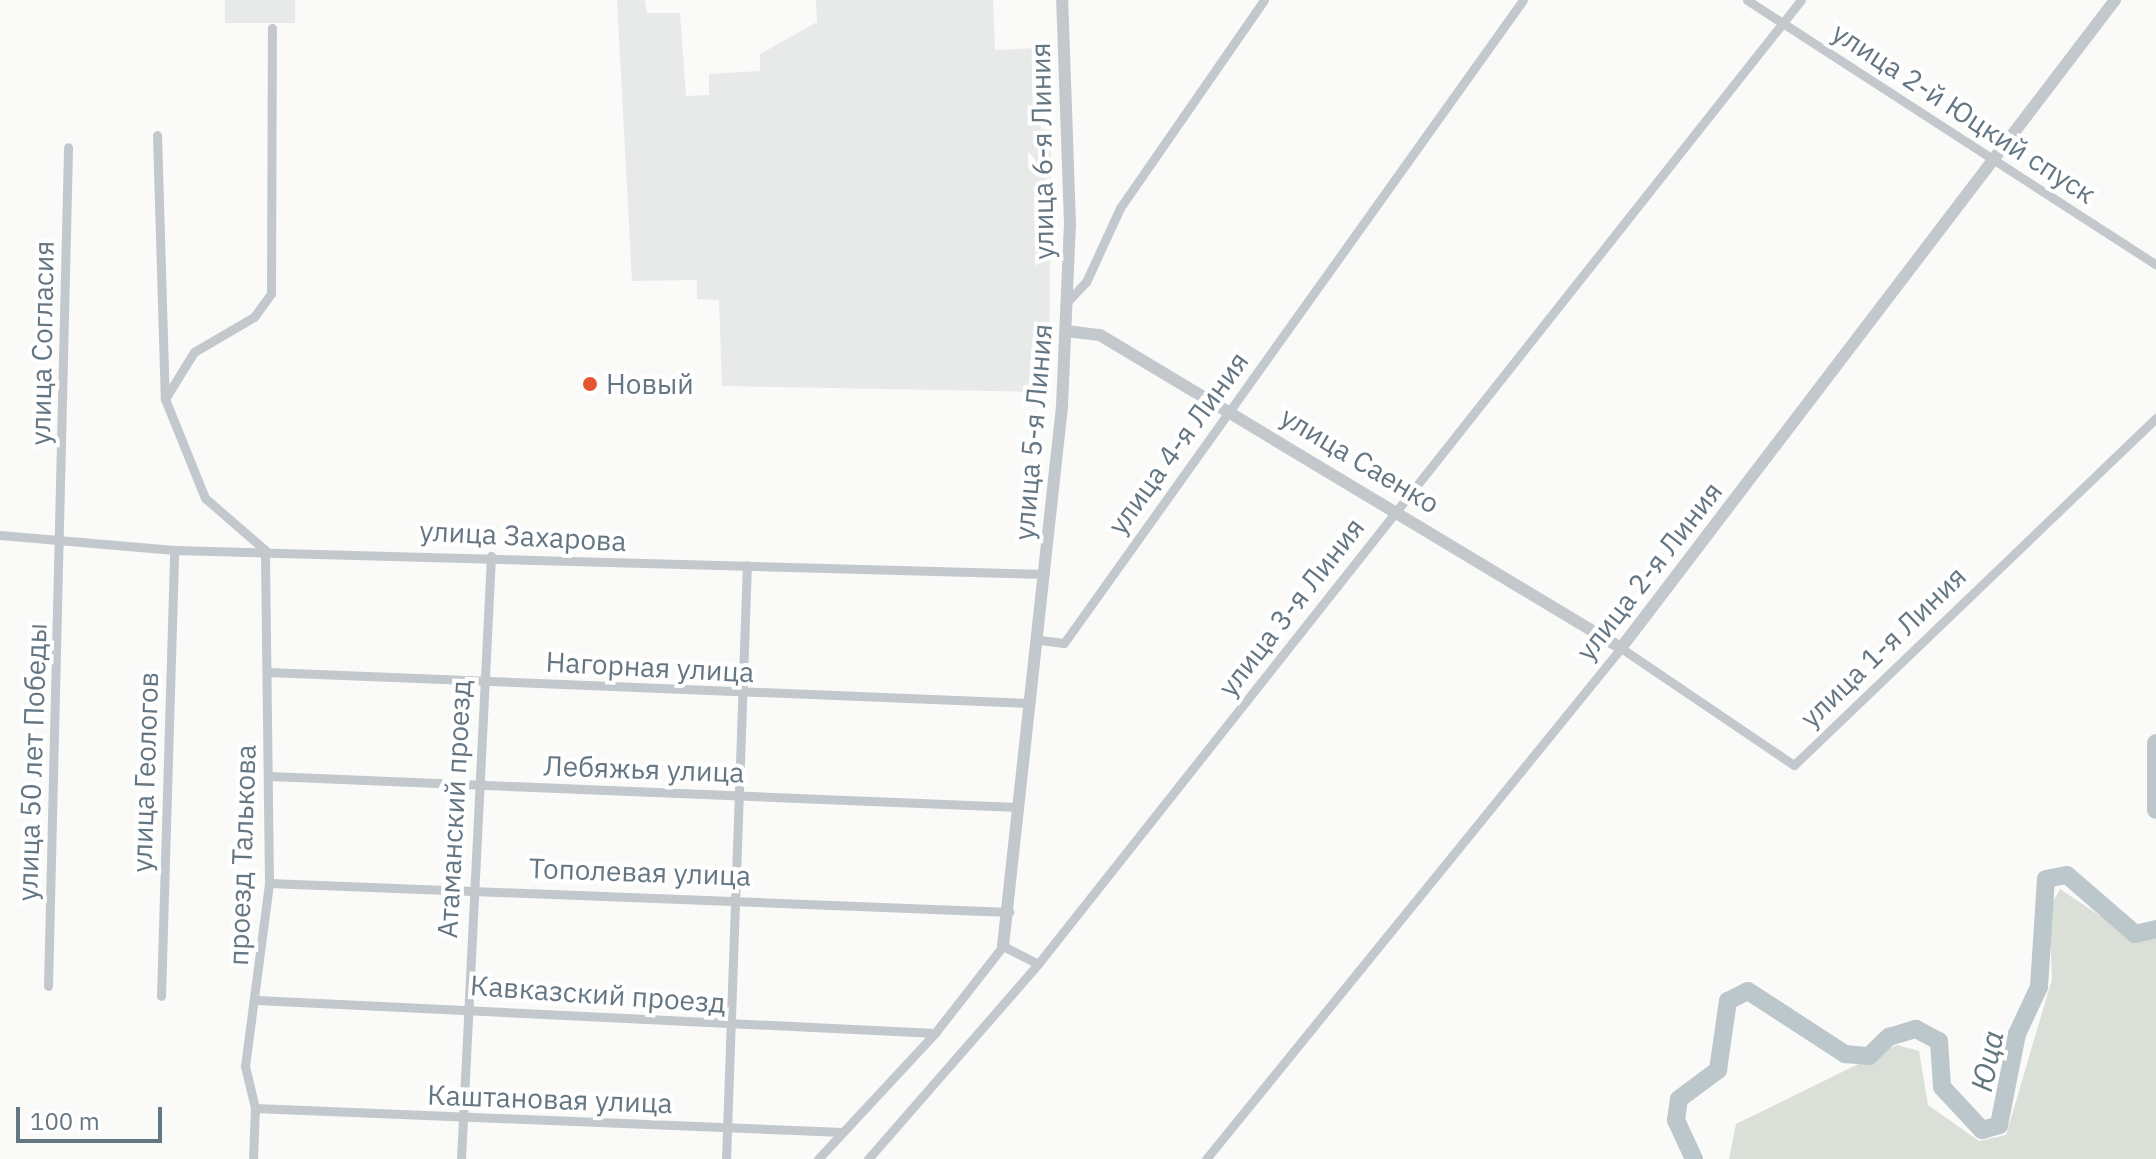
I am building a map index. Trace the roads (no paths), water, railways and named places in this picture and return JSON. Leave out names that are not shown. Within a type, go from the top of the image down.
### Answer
[{"type":"street","name":"улица 6-я Линия","points":[[1062,0],[1068,301]]},
{"type":"street","name":"улица 5-я Линия","points":[[1040,640],[1068,301],[1086,282],[1120,208],[1264,0]]},
{"type":"street","name":"улица 4-я Линия","points":[[1040,640],[1064,643],[1523,0]]},
{"type":"street","name":"улица 2-й Юцкий спуск","points":[[1747,0],[2156,265]]},
{"type":"street","name":"улица 3-я Линия","points":[[868,1159],[1038,964],[1801,0]]},
{"type":"street","name":"улица 2-я Линия","points":[[1206,1159],[1621,648],[2115,0]]},
{"type":"street","points":[[165,399],[194,352],[254,317],[271,294],[272,28]]},
{"type":"street","points":[[157,135],[165,399],[205,498],[265,550]]},
{"type":"street","name":"улица Согласия","points":[[61,539],[68,147]]},
{"type":"street","name":"улица Саенко","points":[[1066,331],[1100,335],[1396,509],[1621,648]]},
{"type":"street","name":"улица 1-я Линия","points":[[1621,648],[1794,765],[2156,418]]},
{"type":"street","name":"улица Захарова","points":[[0,535],[174,550],[491,556],[1045,574]]},
{"type":"street","name":"улица 50 лет Победы","points":[[48,986],[61,539]]},
{"type":"street","name":"улица Геологов","points":[[161,996],[174,550]]},
{"type":"street","name":"проезд Талькова","points":[[253,1159],[255,1108],[245,1066],[257,1000],[269,883],[265,550]]},
{"type":"street","name":"Атаманский проезд","points":[[461,1159],[471,1007],[476,784],[491,556]]},
{"type":"street","points":[[726,1159],[726,1026],[739,897],[747,565]]},
{"type":"street","points":[[818,1159],[935,1033],[1003,946],[1009,912],[1017,807],[1040,640]]},
{"type":"street","name":"Нагорная улица","points":[[268,672],[1030,703]]},
{"type":"street","name":"Лебяжья улица","points":[[270,776],[1017,807]]},
{"type":"street","name":"Тополевая улица","points":[[269,883],[739,897],[1009,912]]},
{"type":"street","points":[[1003,946],[1038,964]]},
{"type":"street","name":"Кавказский проезд","points":[[257,1000],[471,1007],[726,1026],[935,1033]]},
{"type":"street","name":"Каштановая улица","points":[[255,1108],[843,1132]]},
{"type":"waterway","name":"Юца","points":[[2156,743],[2156,810]]},
{"type":"waterway","name":"Юца","points":[[1694,1159],[1676,1120],[1679,1099],[1718,1070],[1728,1001],[1748,991],[1845,1054],[1869,1056],[1889,1037],[1916,1029],[1939,1041],[1942,1087],[1982,1130],[1999,1125],[2017,1034],[2039,987],[2046,879],[2067,875],[2135,934],[2156,929]]},
{"type":"place","name":"Новый","points":[[590,384]]}]
